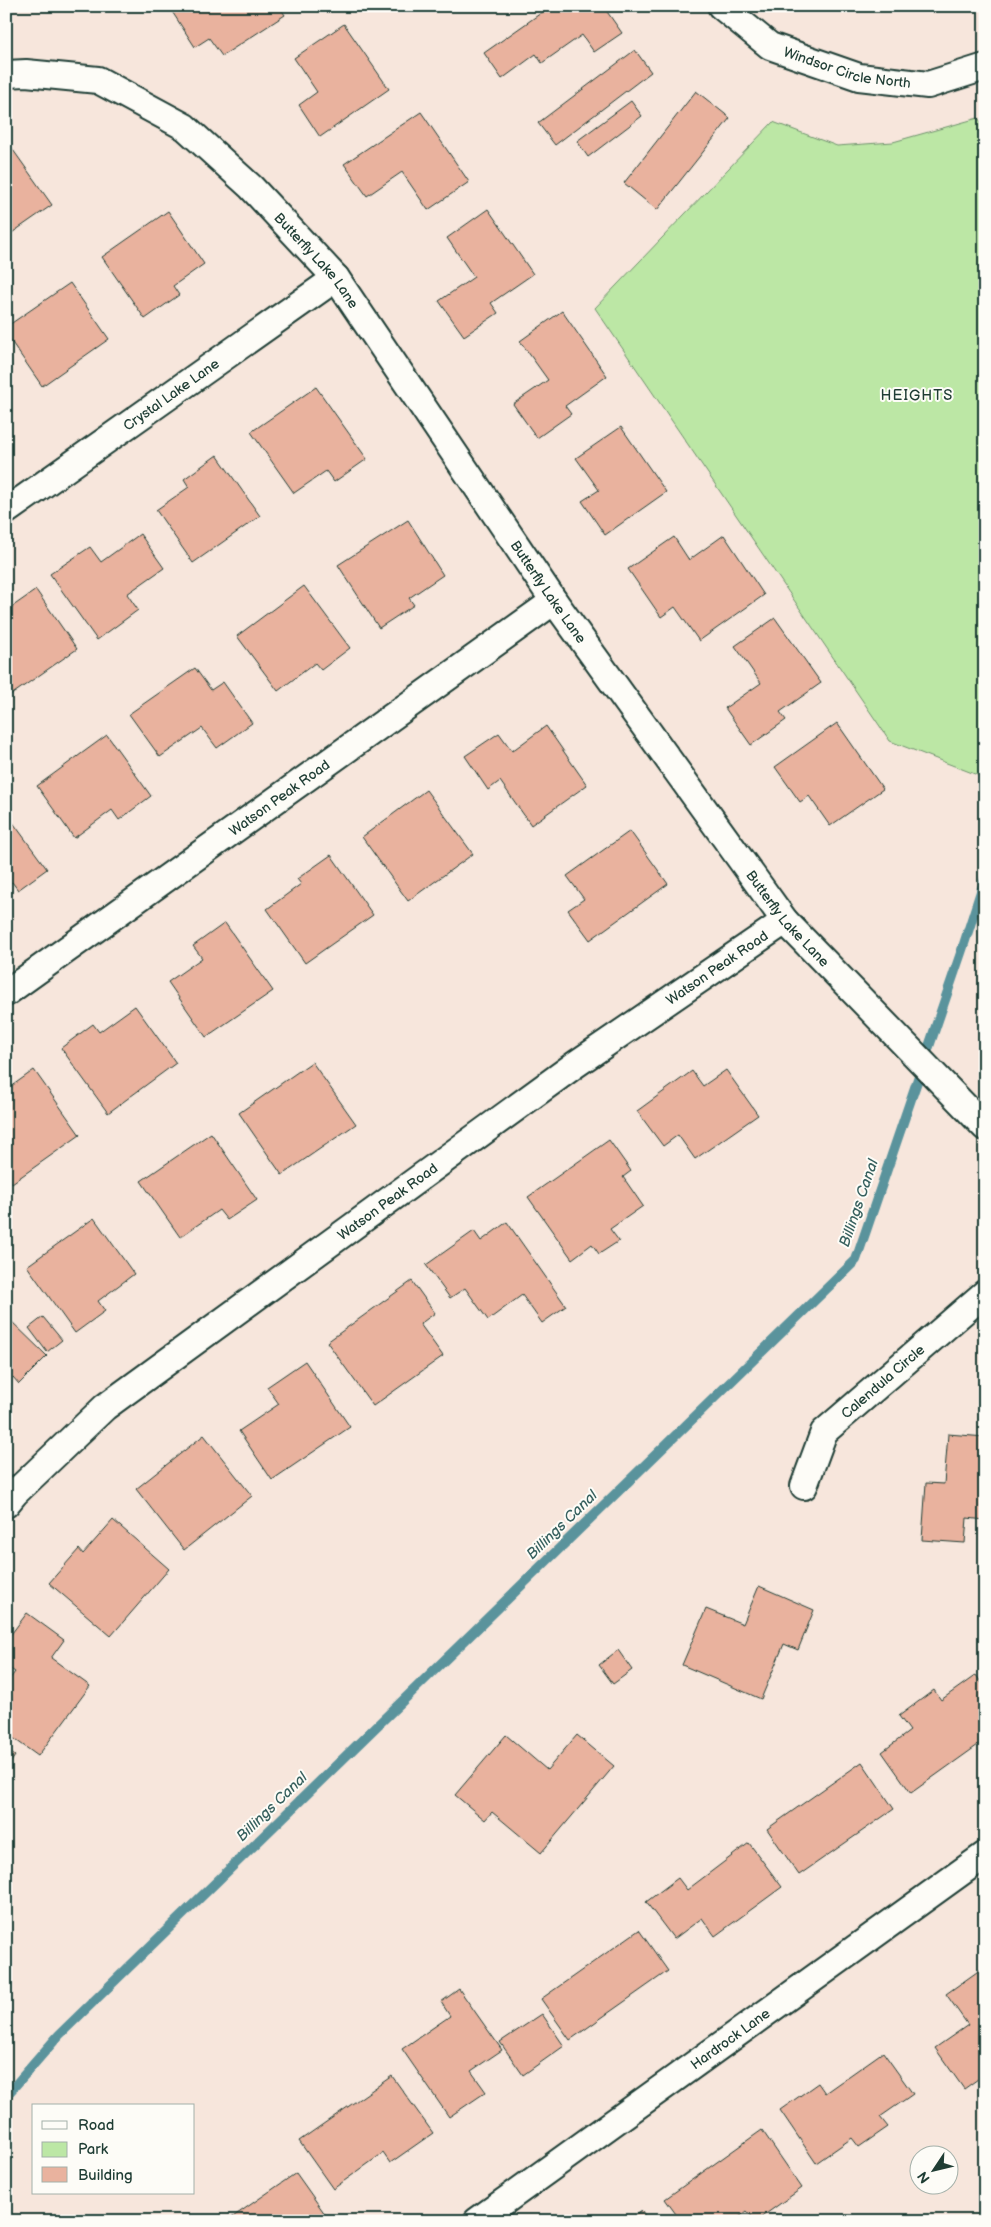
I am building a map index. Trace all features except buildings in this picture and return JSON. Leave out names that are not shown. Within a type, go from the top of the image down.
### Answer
[{"type":"street","name":"Windsor Circle North","points":[[721,6],[770,46],[859,77],[928,85],[985,67]]},
{"type":"street","name":"Butterfly Lake Lane","points":[[6,74],[26,73],[98,80],[185,128],[251,187],[336,278],[554,601],[785,921],[985,1127]]},
{"type":"street","name":"Crystal Lake Lane","points":[[6,512],[336,278]]},
{"type":"street","name":"Watson Peak Road","points":[[6,993],[554,601]]},
{"type":"street","name":"Watson Peak Road","points":[[6,1504],[15,1493],[105,1407],[576,1064],[785,921]]},
{"type":"street","name":"Calendula Circle","points":[[804,1486],[824,1432],[985,1293]]},
{"type":"street","name":"Hardrock Lane","points":[[477,2221],[985,1855]]},
{"type":"green space","points":[[978,118],[985,127],[985,766],[980,776],[890,741],[595,308],[773,122],[837,146],[893,142]]},
{"type":"waterway","name":"Billings Canal","points":[[6,2096],[59,2035],[856,1260],[985,879]]},
{"type":"district","name":"HEIGHTS","points":[[917,395]]}]
